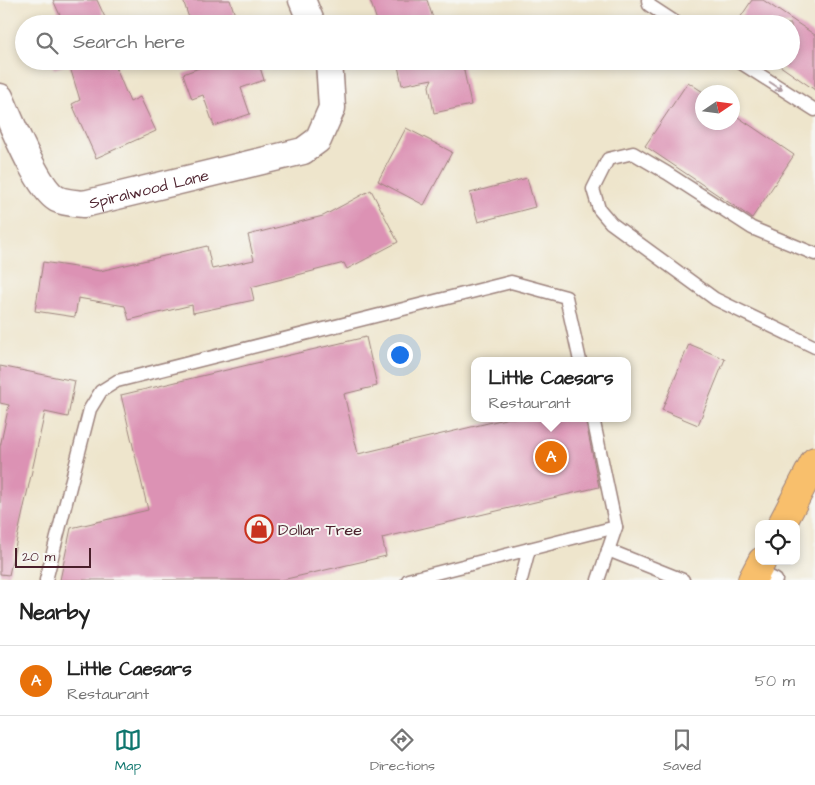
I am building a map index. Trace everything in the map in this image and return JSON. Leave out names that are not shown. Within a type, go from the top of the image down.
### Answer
[{"type":"main road","points":[[784,520],[815,461]]},
{"type":"street","points":[[302,0],[308,15]]},
{"type":"street","name":"Spiralwood Lane","points":[[0,96],[20,142],[42,184],[56,198],[70,203],[84,204],[304,151],[318,140],[332,108],[330,70]]},
{"type":"lane","points":[[648,0],[649,5],[664,15]]},
{"type":"lane","points":[[752,70],[815,110]]},
{"type":"lane","points":[[815,254],[752,228],[667,172],[633,153],[608,159],[593,189],[599,210],[611,223],[715,299],[815,347]]},
{"type":"lane","points":[[46,580],[90,409],[101,391],[117,381],[511,282],[566,297],[579,357]]},
{"type":"lane","points":[[594,422],[616,527],[598,580]]},
{"type":"lane","points":[[408,580],[448,575],[529,549],[616,527]]},
{"type":"lane","points":[[521,580],[529,549]]},
{"type":"lane","points":[[608,550],[683,580]]},
{"type":"building","points":[[53,0],[97,0],[104,15],[60,15]]},
{"type":"building","points":[[183,0],[230,0],[235,15],[188,15]]},
{"type":"building","points":[[370,0],[427,0],[432,15],[375,15]]},
{"type":"building","points":[[752,0],[763,0],[785,15],[742,15]]},
{"type":"building","points":[[800,25],[815,35],[815,90],[786,70],[800,70]]},
{"type":"building","points":[[71,70],[117,70],[130,102],[140,97],[156,131],[96,158],[72,104],[80,100]]},
{"type":"building","points":[[194,70],[261,70],[264,80],[241,88],[250,114],[214,126],[203,95],[192,99],[183,74]]},
{"type":"building","points":[[399,70],[464,70],[471,105],[434,113],[429,86],[432,79],[402,85]]},
{"type":"building","points":[[688,82],[695,87],[695,130],[740,130],[740,118],[794,155],[752,218],[645,146]]},
{"type":"building","points":[[406,128],[452,152],[424,205],[378,181]]},
{"type":"building","points":[[527,178],[535,207],[478,222],[470,193]]},
{"type":"building","points":[[371,190],[398,242],[347,269],[344,263],[251,287],[254,300],[193,313],[192,305],[129,320],[125,306],[78,298],[75,317],[35,311],[43,262],[100,271],[207,246],[212,269],[254,260],[248,235],[323,216]]},
{"type":"building","points":[[366,337],[377,386],[344,394],[358,454],[492,422],[586,422],[599,487],[382,538],[386,556],[282,580],[60,580],[71,528],[148,510],[121,395]]},
{"type":"building","points":[[689,344],[725,359],[698,425],[662,410]]},
{"type":"building","points":[[0,366],[75,381],[68,417],[45,412],[9,575],[0,574],[0,447],[9,405],[0,403]]},
{"type":"place","name":"Little Caesars","points":[[551,457]]},
{"type":"place","name":"Dollar Tree","points":[[259,529]]}]
